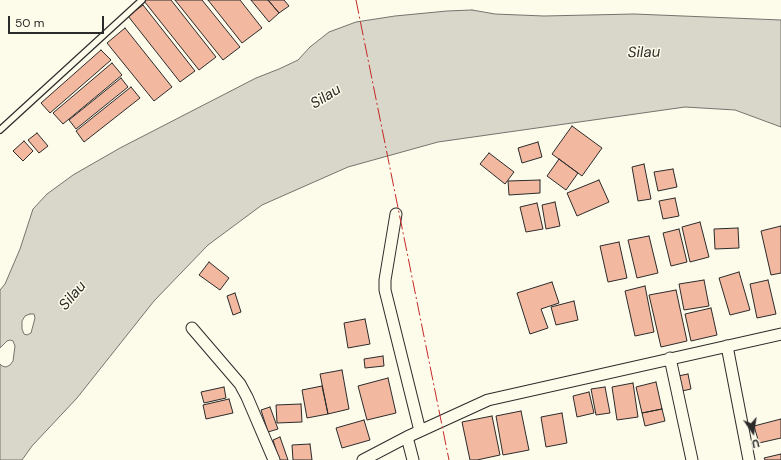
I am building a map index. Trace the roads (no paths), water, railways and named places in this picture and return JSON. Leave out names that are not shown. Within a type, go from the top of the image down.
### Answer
[{"type":"street","points":[[396,214],[385,280],[385,290],[420,431]]},
{"type":"street","points":[[192,328],[240,384],[274,460]]},
{"type":"street","points":[[363,460],[407,437],[488,400],[781,334]]},
{"type":"street","points":[[726,346],[749,460]]},
{"type":"street","points":[[670,358],[692,460]]},
{"type":"street","points":[[407,437],[413,460]]},
{"type":"lane","points":[[0,130],[140,2]]},
{"type":"water","name":"Silau","points":[[472,10],[495,14],[544,16],[634,14],[781,20],[781,127],[735,110],[685,107],[438,142],[348,167],[262,205],[208,245],[154,301],[77,398],[32,446],[22,460],[0,460],[0,364],[6,367],[10,365],[13,361],[15,346],[13,341],[10,340],[0,348],[0,290],[5,284],[20,249],[33,209],[47,194],[73,175],[120,148],[256,78],[298,60],[310,47],[329,32],[356,22],[395,16]],"holes":[[[34,314],[35,318],[31,333],[27,335],[24,334],[22,329],[22,321],[25,316]]]}]
